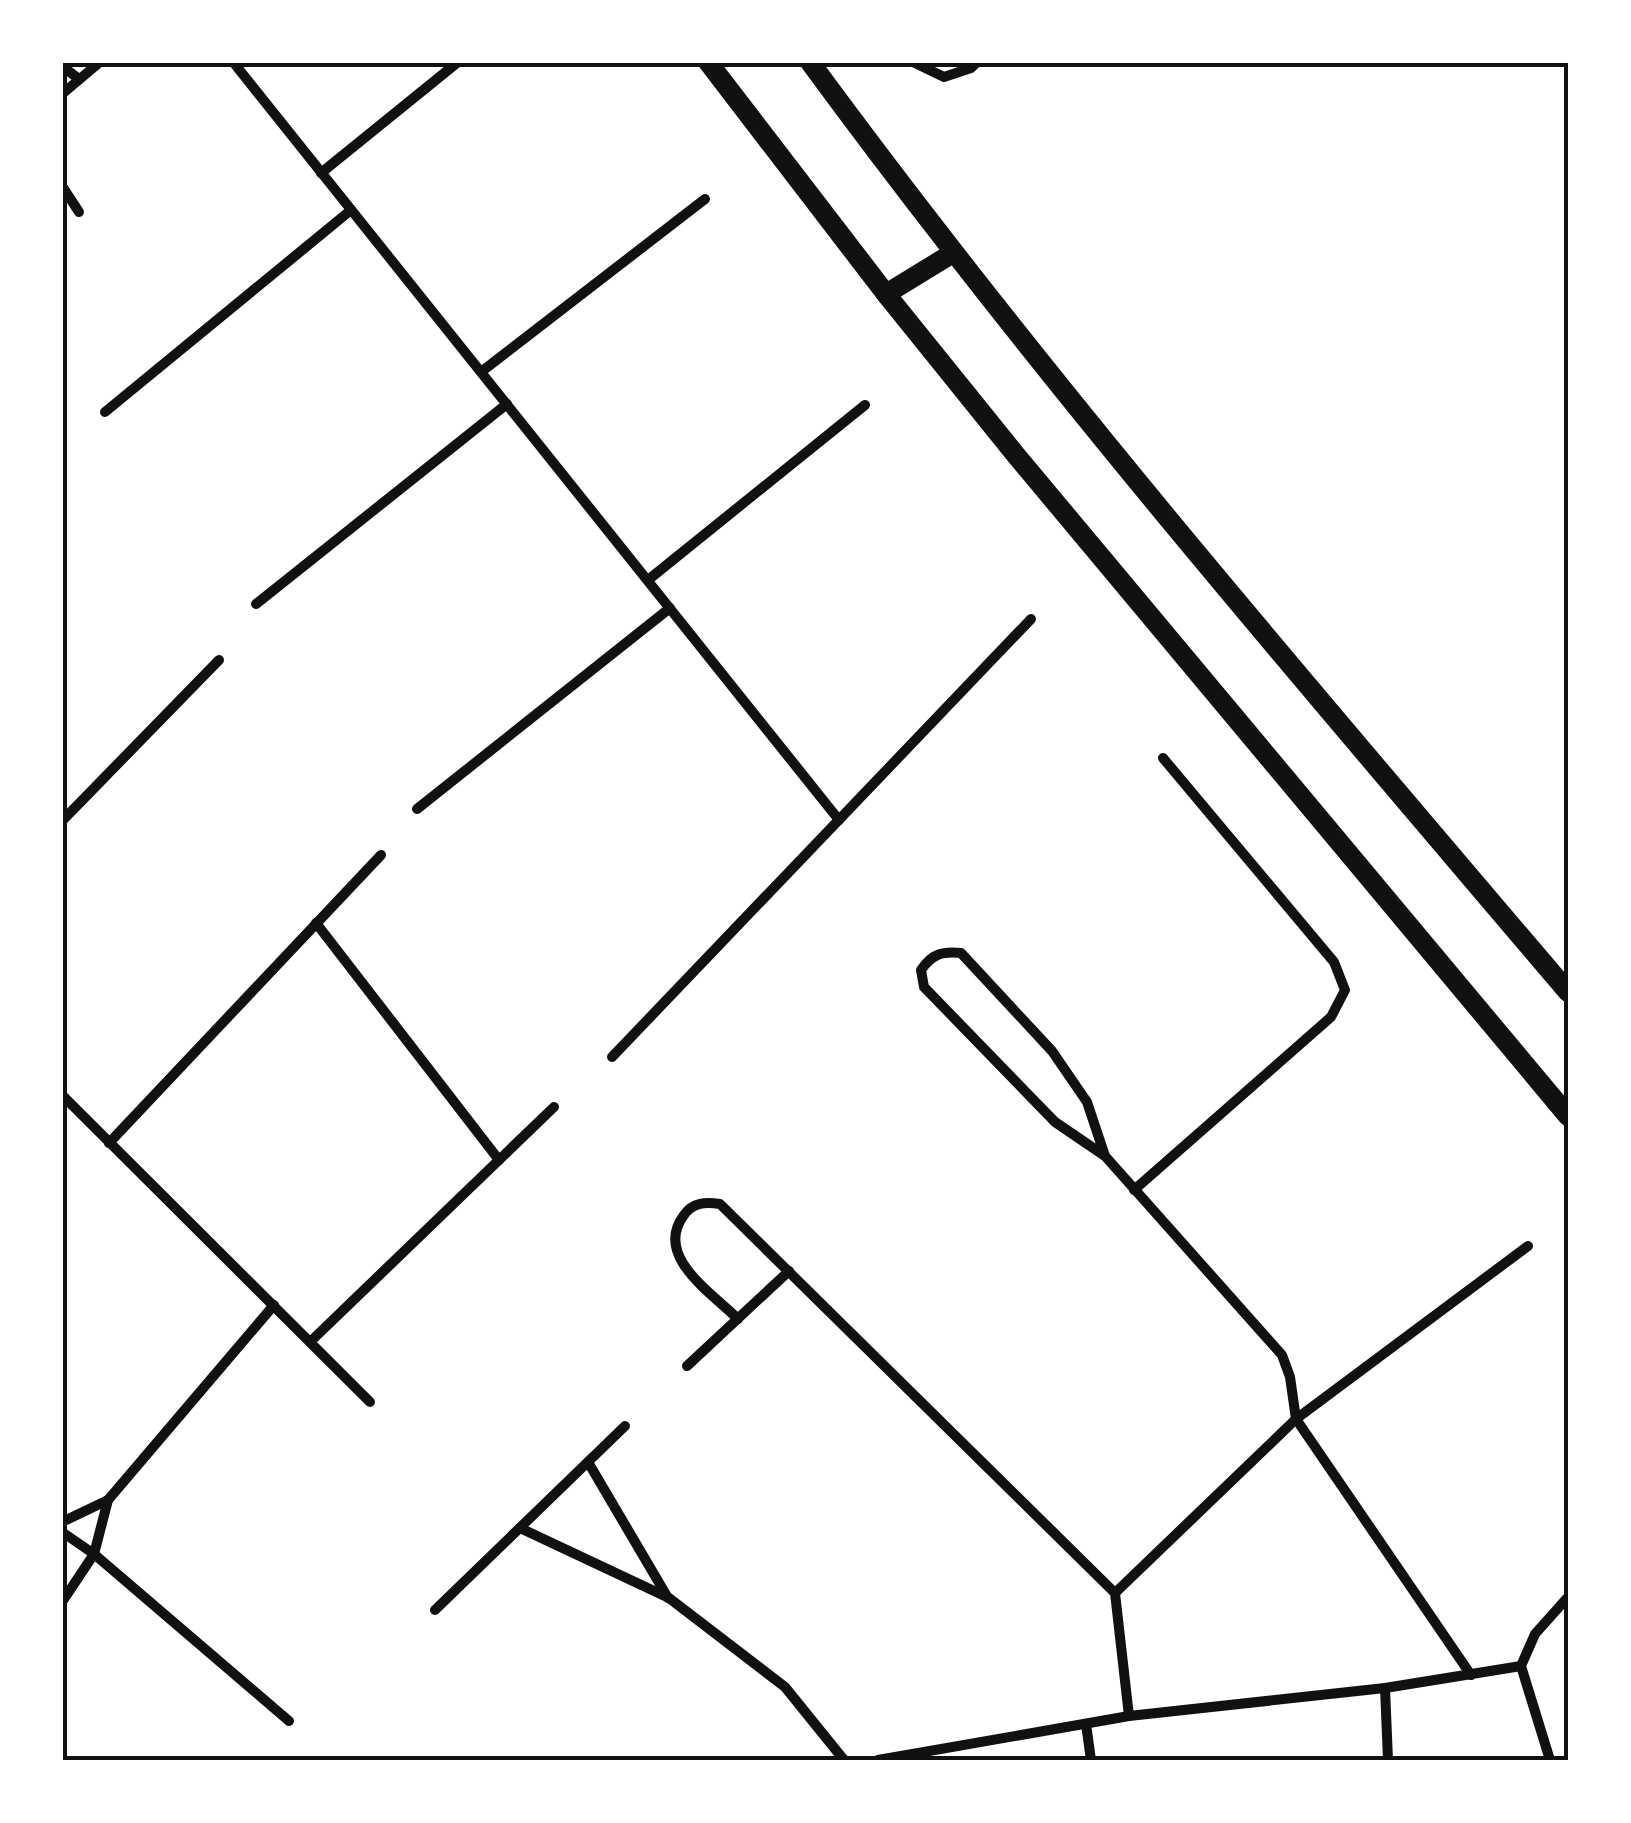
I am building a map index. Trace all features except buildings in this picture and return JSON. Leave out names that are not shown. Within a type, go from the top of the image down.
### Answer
[{"type":"main road","points":[[708,62],[1014,454],[1568,1116]]},
{"type":"main road","points":[[810,62],[953,253],[1151,501],[1568,992]]},
{"type":"main road","points":[[886,294],[953,253]]},
{"type":"street","points":[[62,94],[100,62]]},
{"type":"street","points":[[233,62],[839,820]]},
{"type":"street","points":[[321,172],[458,62]]},
{"type":"street","points":[[913,62],[944,78],[977,62]]},
{"type":"street","points":[[62,66],[79,79]]},
{"type":"street","points":[[62,186],[79,212]]},
{"type":"street","points":[[481,372],[705,199]]},
{"type":"street","points":[[105,412],[351,210]]},
{"type":"street","points":[[256,604],[507,404]]},
{"type":"street","points":[[648,580],[865,405]]},
{"type":"street","points":[[417,810],[670,608]]},
{"type":"street","points":[[612,1057],[1031,619]]},
{"type":"street","points":[[62,821],[218,660]]},
{"type":"street","points":[[1134,1190],[1331,1017],[1345,990],[1334,962],[1163,758]]},
{"type":"street","points":[[109,1144],[381,854]]},
{"type":"street","points":[[316,923],[500,1160]]},
{"type":"street","points":[[1105,1156],[1086,1102],[1052,1051],[961,953],[945,951],[930,958],[921,970],[924,987],[1042,1109],[1105,1156],[1282,1355],[1290,1377],[1296,1419],[1471,1674]]},
{"type":"street","points":[[62,1095],[370,1402]]},
{"type":"street","points":[[310,1342],[554,1107]]},
{"type":"street","points":[[738,1319],[682,1264],[674,1247],[676,1227],[687,1210],[703,1202],[720,1204],[1114,1593],[1129,1716]]},
{"type":"street","points":[[1114,1593],[1296,1419],[1528,1246]]},
{"type":"street","points":[[687,1366],[788,1272]]},
{"type":"street","points":[[62,1522],[108,1500],[274,1305]]},
{"type":"street","points":[[435,1610],[625,1426]]},
{"type":"street","points":[[588,1462],[669,1598]]},
{"type":"street","points":[[62,1602],[94,1554],[108,1500]]},
{"type":"street","points":[[520,1528],[669,1598],[785,1687],[844,1760]]},
{"type":"street","points":[[62,1532],[94,1554],[290,1720]]},
{"type":"street","points":[[1550,1760],[1521,1666],[1535,1634],[1568,1598]]},
{"type":"street","points":[[878,1760],[1129,1716],[1384,1688],[1521,1666]]},
{"type":"street","points":[[1384,1688],[1388,1760]]},
{"type":"street","points":[[1086,1724],[1091,1760]]}]
